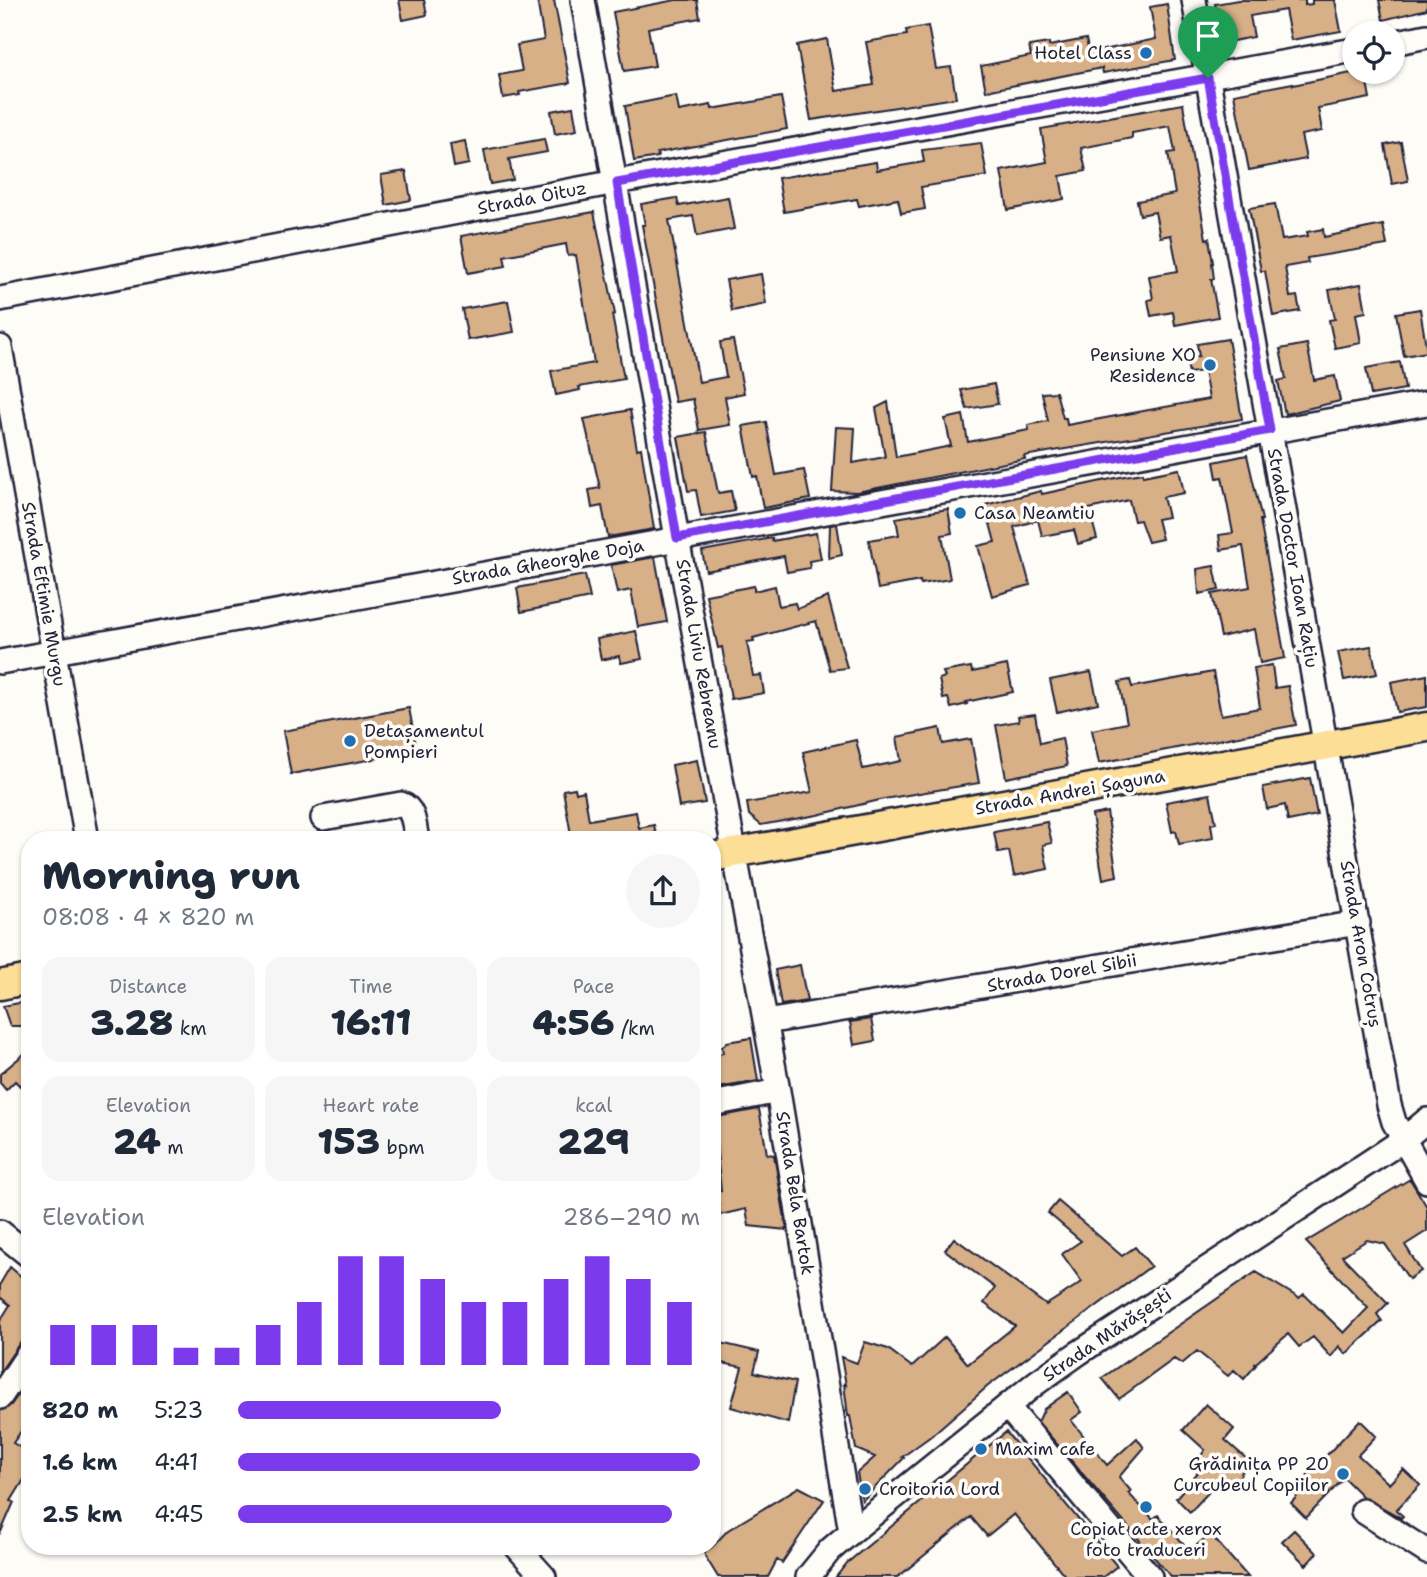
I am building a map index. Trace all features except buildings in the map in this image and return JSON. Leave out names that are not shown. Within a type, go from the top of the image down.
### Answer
[{"type":"main road","name":"Strada Andrei Șaguna","points":[[724,855],[1427,727]]},
{"type":"main road","points":[[0,985],[21,981]]},
{"type":"street","name":"Strada Liviu Rebreanu","points":[[583,0],[677,538],[720,831]]},
{"type":"street","name":"Strada Doctor Ioan Rațiu","points":[[1194,0],[1327,745]]},
{"type":"street","points":[[1405,41],[1427,36]]},
{"type":"street","name":"Strada Oituz","points":[[0,299],[617,183],[1342,52]]},
{"type":"street","name":"Strada Eftimie Murgu","points":[[0,347],[86,831]]},
{"type":"street","name":"Strada Gheorghe Doja","points":[[0,662],[1427,402]]},
{"type":"street","name":"Strada Aron Cotruș","points":[[1327,745],[1389,1105],[1403,1140],[1427,1181]]},
{"type":"street","points":[[323,818],[401,804],[408,806],[411,811],[415,831]]},
{"type":"street","name":"Strada Liviu Rebreanu","points":[[721,835],[724,855]]},
{"type":"street","name":"Strada Bela Bartok","points":[[724,855],[766,1023],[851,1532]]},
{"type":"street","name":"Strada Dorel Sibii","points":[[766,1023],[1358,923]]},
{"type":"street","points":[[721,1102],[778,1091]]},
{"type":"street","name":"Strada Mărășești","points":[[808,1577],[830,1550],[851,1532],[1007,1406],[1077,1354],[1403,1140],[1427,1120]]},
{"type":"street","points":[[0,1232],[21,1249]]},
{"type":"street","points":[[0,1397],[21,1366]]},
{"type":"street","points":[[1007,1406],[1150,1577]]},
{"type":"street","points":[[1363,1511],[1427,1552]]},
{"type":"street","points":[[524,1555],[544,1577]]},
{"type":"place","name":"Hotel Class","points":[[1146,53]]},
{"type":"place","name":"Pensiune XO Residence","points":[[1210,365]]},
{"type":"place","name":"Casa Neamtiu","points":[[960,513]]},
{"type":"place","name":"Detașamentul Pompieri","points":[[350,741]]},
{"type":"place","name":"Maxim cafe","points":[[981,1449]]},
{"type":"place","name":"Grădinița PP 20 Curcubeul Copiilor","points":[[1343,1474]]},
{"type":"place","name":"Croitoria Lord","points":[[865,1489]]},
{"type":"place","name":"Copiat acte xerox foto traduceri","points":[[1146,1507]]},
{"type":"route","points":[[1208,78],[1270,430],[677,538],[617,183],[1208,78]]}]
